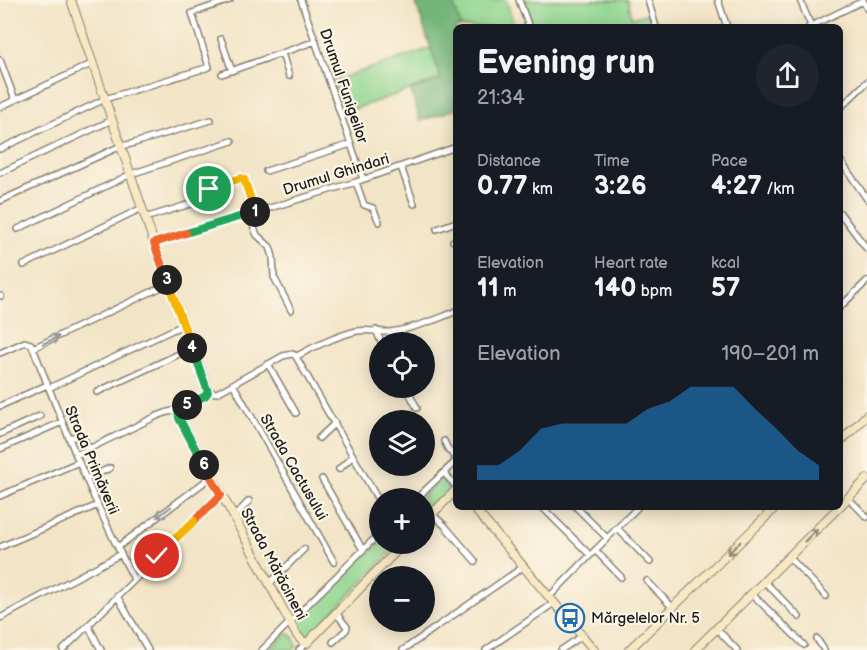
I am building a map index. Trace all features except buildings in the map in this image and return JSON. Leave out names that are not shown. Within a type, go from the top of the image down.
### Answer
[{"type":"street","points":[[71,0],[168,284],[208,392]]},
{"type":"street","points":[[0,149],[105,99],[209,67],[192,13],[230,0]]},
{"type":"street","name":"Drumul Funigeilor","points":[[301,0],[363,179]]},
{"type":"street","points":[[519,0],[528,24]]},
{"type":"street","points":[[648,0],[655,24]]},
{"type":"street","points":[[718,0],[726,24]]},
{"type":"street","points":[[800,0],[809,24]]},
{"type":"street","points":[[816,24],[863,0],[867,9]]},
{"type":"street","points":[[221,39],[232,71]]},
{"type":"street","points":[[222,74],[316,41]]},
{"type":"street","points":[[282,53],[290,76]]},
{"type":"street","points":[[0,60],[15,100]]},
{"type":"street","points":[[0,107],[93,63]]},
{"type":"street","points":[[865,84],[867,93]]},
{"type":"street","points":[[843,105],[865,84]]},
{"type":"street","points":[[0,173],[112,120]]},
{"type":"street","points":[[0,201],[121,146],[211,120]]},
{"type":"street","points":[[18,229],[130,174],[232,141]]},
{"type":"street","points":[[266,171],[351,144]]},
{"type":"street","name":"Drumul Ghindari","points":[[154,243],[356,182],[453,148]]},
{"type":"street","points":[[843,164],[867,199]]},
{"type":"street","points":[[400,167],[414,204]]},
{"type":"street","points":[[211,197],[210,188],[242,178],[255,212]]},
{"type":"street","points":[[356,182],[364,205],[373,208],[379,222]]},
{"type":"street","points":[[145,218],[200,201]]},
{"type":"street","points":[[24,265],[142,208]]},
{"type":"street","points":[[248,214],[257,235],[270,248],[274,277],[291,310]]},
{"type":"street","points":[[843,217],[867,249]]},
{"type":"street","points":[[437,229],[453,223]]},
{"type":"street","points":[[843,304],[867,281]]},
{"type":"street","points":[[0,353],[25,342],[31,344],[33,348],[168,284]]},
{"type":"street","points":[[208,392],[217,393],[283,356],[295,355],[350,333],[368,330],[389,332],[401,330],[453,312]]},
{"type":"street","points":[[0,406],[48,387],[183,325]]},
{"type":"street","name":"Strada Primăverii","points":[[33,348],[86,479],[134,579]]},
{"type":"street","points":[[97,392],[192,348]]},
{"type":"street","points":[[295,355],[371,488]]},
{"type":"street","points":[[268,364],[296,413]]},
{"type":"street","name":"Strada Cactusului","points":[[233,384],[334,562]]},
{"type":"street","points":[[0,496],[157,416],[178,410],[205,396],[208,392]]},
{"type":"street","points":[[412,398],[417,408]]},
{"type":"street","name":"Strada Mărăcineni","points":[[178,410],[179,418],[296,634],[307,643]]},
{"type":"street","points":[[843,439],[867,415]]},
{"type":"street","points":[[0,434],[40,416]]},
{"type":"street","points":[[0,449],[62,422]]},
{"type":"street","points":[[319,438],[335,423]]},
{"type":"street","points":[[69,438],[83,437],[89,449]]},
{"type":"street","points":[[444,441],[453,456]]},
{"type":"street","points":[[339,469],[353,456]]},
{"type":"street","points":[[428,488],[453,463]]},
{"type":"street","points":[[86,479],[110,468]]},
{"type":"street","points":[[444,473],[453,484]]},
{"type":"street","points":[[118,547],[211,477]]},
{"type":"street","points":[[322,479],[363,550]]},
{"type":"street","points":[[843,502],[867,479]]},
{"type":"street","points":[[435,511],[453,491]]},
{"type":"street","points":[[64,649],[221,495]]},
{"type":"street","points":[[848,498],[867,517]]},
{"type":"street","points":[[234,517],[249,501]]},
{"type":"street","points":[[0,547],[98,505]]},
{"type":"street","points":[[476,510],[582,636],[589,648]]},
{"type":"street","points":[[545,510],[590,555]]},
{"type":"street","points":[[579,510],[607,538]]},
{"type":"street","points":[[486,650],[551,600],[632,510]]},
{"type":"street","points":[[629,650],[773,510]]},
{"type":"street","points":[[695,650],[835,510]]},
{"type":"street","points":[[435,517],[475,561]]},
{"type":"street","points":[[617,528],[650,562]]},
{"type":"street","points":[[262,650],[369,544]]},
{"type":"street","points":[[270,584],[304,549]]},
{"type":"street","points":[[595,550],[621,578]]},
{"type":"street","points":[[299,650],[393,554]]},
{"type":"street","points":[[0,618],[121,555]]},
{"type":"street","points":[[789,557],[826,596]]},
{"type":"street","points":[[403,650],[524,567]]},
{"type":"street","points":[[647,581],[673,608]]},
{"type":"street","points":[[764,581],[799,617]]},
{"type":"street","points":[[752,594],[804,645]]},
{"type":"street","points":[[117,596],[148,650]]},
{"type":"street","points":[[333,642],[347,627],[336,613]]},
{"type":"street","points":[[88,625],[101,650]]},
{"type":"street","points":[[717,629],[737,650]]},
{"type":"street","points":[[561,650],[582,636]]},
{"type":"street","points":[[816,639],[824,650]]},
{"type":"green space","points":[[415,0],[452,0],[460,24],[453,24],[453,110],[420,121],[411,90],[441,79]]},
{"type":"green space","points":[[452,0],[506,0],[514,24],[460,24]]},
{"type":"green space","points":[[522,0],[628,0],[632,18],[649,13],[652,24],[541,24],[529,24]]},
{"type":"green space","points":[[431,48],[441,79],[345,112],[333,81]]},
{"type":"green space","points":[[442,480],[451,490],[435,507],[435,488],[432,488]]},
{"type":"green space","points":[[366,552],[389,554],[378,566],[369,566],[369,575],[309,637],[301,635],[294,624]]},
{"type":"green space","points":[[287,633],[292,635],[297,646],[293,650],[269,650]]},
{"type":"place","name":"Mărgelelor Nr. 5","points":[[570,618]]},
{"type":"route","points":[[157,556],[221,495],[179,418],[180,408],[205,396],[208,390],[154,243],[255,212],[244,179],[209,189]]}]
